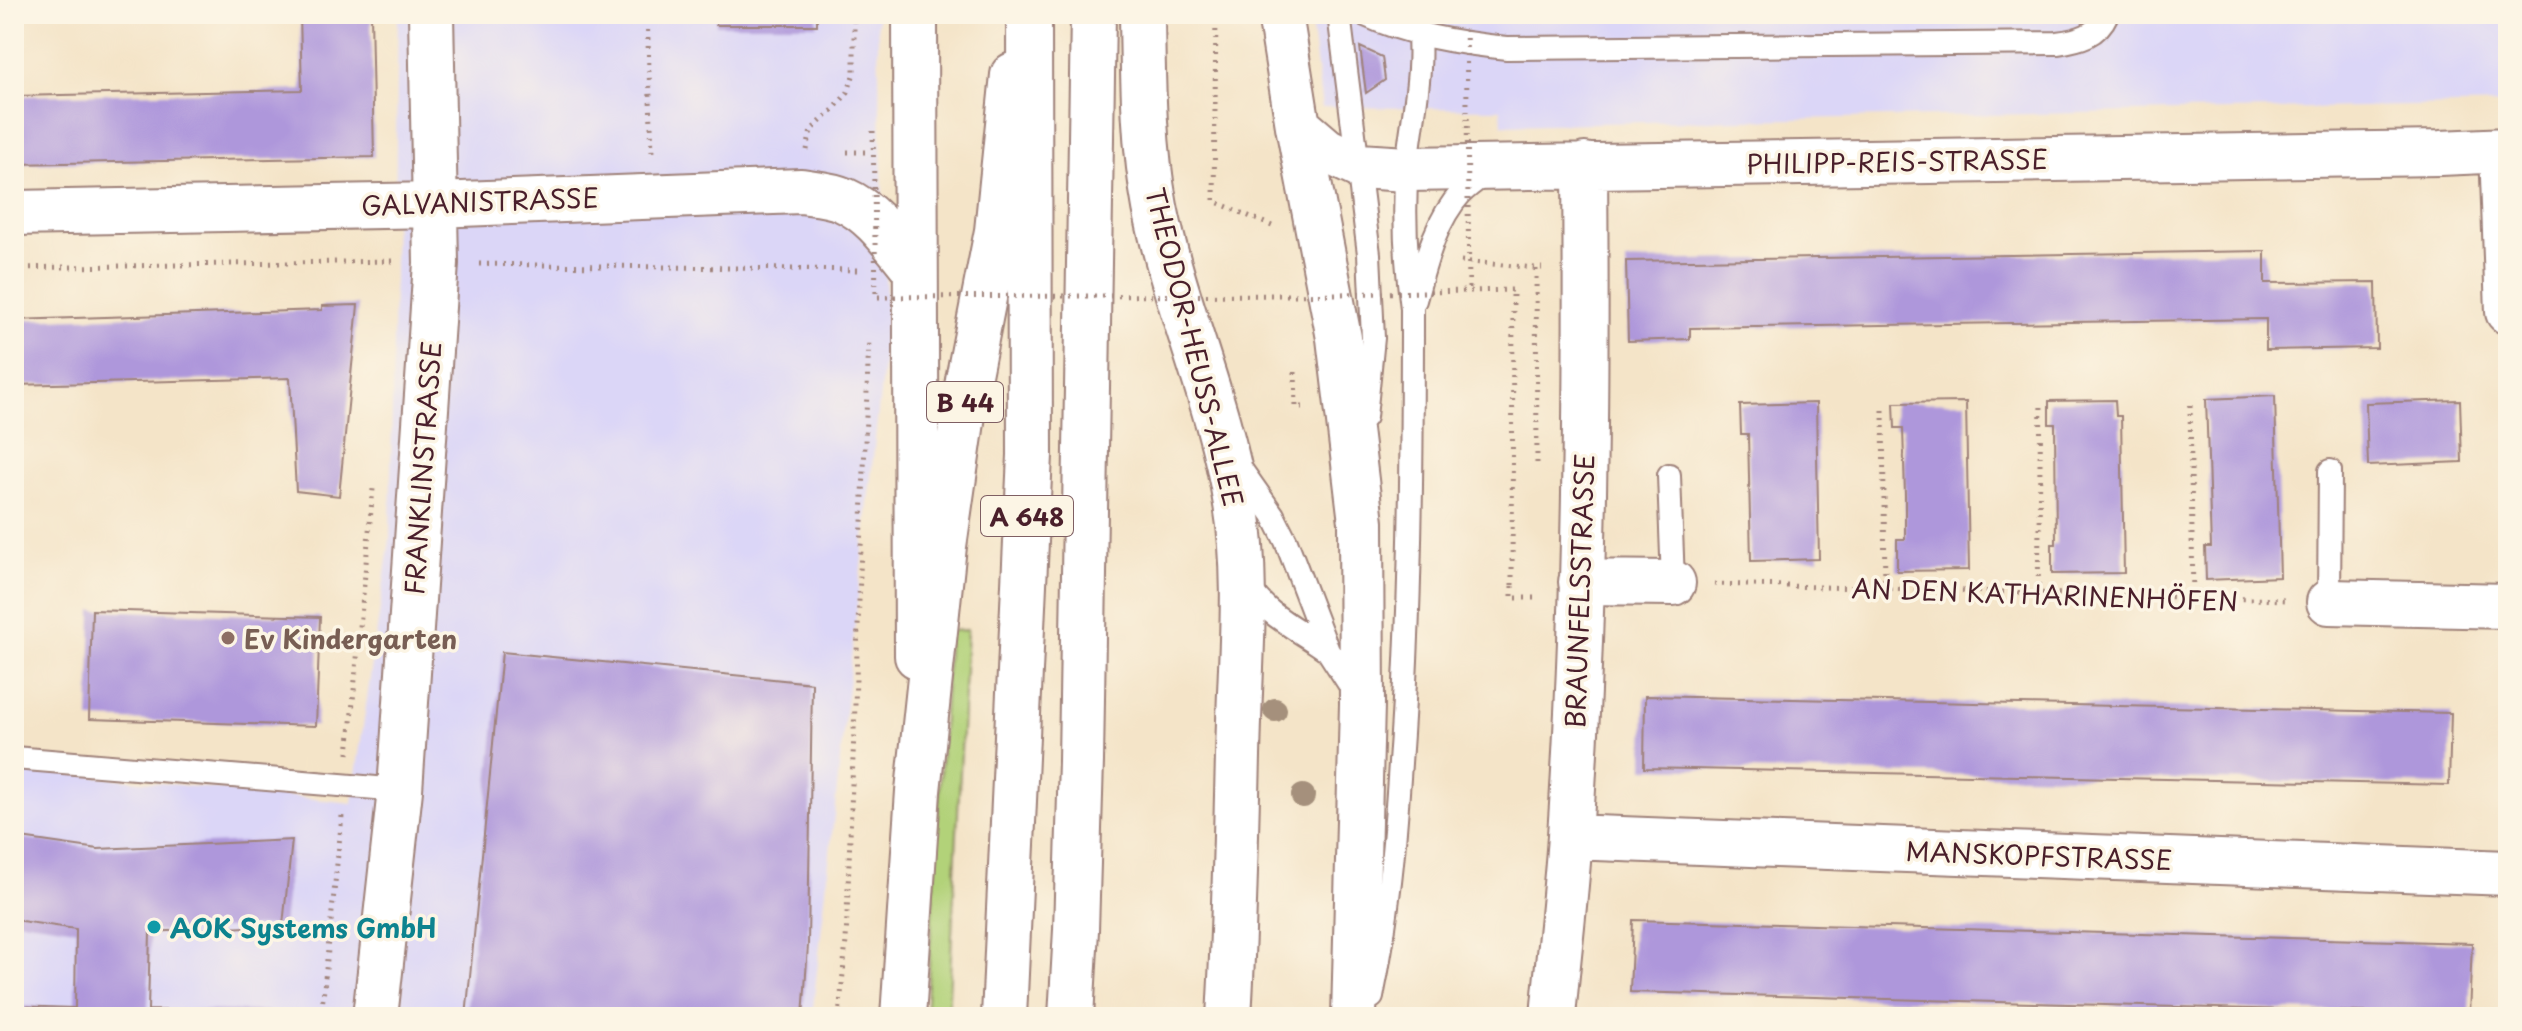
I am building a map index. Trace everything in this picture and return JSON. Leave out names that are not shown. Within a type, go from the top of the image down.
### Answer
[{"type":"main road","name":"FRANKLINSTRASSE","points":[[375,1017],[400,790],[436,263],[431,14]]},
{"type":"main road","points":[[915,14],[918,791]]},
{"type":"main road","name":"B 44","points":[[903,1017],[918,791],[944,546],[968,380],[997,231],[1016,14]]},
{"type":"main road","name":"A 648","points":[[1004,1017],[1030,455],[1029,14]]},
{"type":"main road","name":"A 648","points":[[1071,1017],[1082,746],[1093,14]]},
{"type":"main road","name":"THEODOR-HEUSS-ALLEE","points":[[1142,14],[1144,122],[1155,206],[1223,444],[1236,504],[1241,576],[1229,1017]]},
{"type":"main road","points":[[1280,14],[1339,338],[1361,522],[1362,704],[1354,1017]]},
{"type":"main road","name":"PHILIPP-REIS-STRASSE","points":[[1298,126],[1326,150],[1359,166],[1407,169],[2505,150]]},
{"type":"main road","points":[[2505,150],[2508,312]]},
{"type":"main road","name":"BRAUNFELSSTRASSE","points":[[1553,1017],[1570,837],[1581,582],[1587,265],[1585,165]]},
{"type":"main road","name":"GALVANISTRASSE","points":[[14,213],[436,205],[801,191],[842,199],[875,222],[915,269]]},
{"type":"main road","points":[[1581,582],[1673,583]]},
{"type":"main road","points":[[2329,602],[2508,606]]},
{"type":"main road","name":"MANSKOPFSTRASSE","points":[[1570,837],[2508,873]]},
{"type":"lane","points":[[1339,14],[1369,254],[1373,338],[1366,399],[1361,522]]},
{"type":"lane","points":[[1363,14],[1391,27],[1418,23],[1459,43],[1507,48],[2057,43],[2083,39],[2102,25],[2107,14]]},
{"type":"lane","points":[[1367,1017],[1386,923],[1408,664],[1412,308],[1405,257],[1407,169],[1416,103],[1418,23]]},
{"type":"lane","points":[[1412,308],[1426,258],[1444,218],[1460,194],[1494,167]]},
{"type":"lane","points":[[1223,444],[1273,515],[1328,651],[1362,704]]},
{"type":"lane","points":[[2329,602],[2330,471]]},
{"type":"lane","points":[[1669,475],[1673,583]]},
{"type":"lane","points":[[1241,576],[1257,601],[1270,613],[1328,651]]},
{"type":"lane","points":[[14,758],[400,790]]},
{"type":"path","points":[[647,14],[652,154]]},
{"type":"path","points":[[807,150],[811,130],[848,92],[854,73],[854,14]]},
{"type":"path","points":[[1466,14],[1469,291]]},
{"type":"path","points":[[873,131],[876,297],[1294,295],[1513,290],[1512,598],[1538,598]]},
{"type":"path","points":[[870,302],[875,222]]},
{"type":"path","points":[[839,1017],[846,941],[869,334]]},
{"type":"path","points":[[2038,593],[2041,401]]},
{"type":"path","points":[[2190,405],[2193,598]]},
{"type":"path","points":[[1883,410],[1885,589]]},
{"type":"path","points":[[321,1017],[373,484]]},
{"type":"path","name":"AN DEN KATHARINENHÖFEN","points":[[1673,583],[2329,602]]},
{"type":"shaded area","points":[[398,14],[877,14],[887,329],[812,1017],[14,1017],[14,768],[352,803],[390,539]]},
{"type":"shaded area","points":[[1310,14],[2508,14],[2508,104],[1502,125],[1501,109],[1322,107]]},
{"type":"green space","points":[[967,630],[948,1017],[926,1017],[949,631]]},
{"type":"building","points":[[300,14],[371,14],[374,157],[14,164],[14,96],[302,90]]},
{"type":"building","points":[[716,14],[817,14],[817,25],[716,25]]},
{"type":"building","points":[[1360,47],[1382,57],[1385,80],[1366,93]]},
{"type":"building","points":[[2265,251],[2265,283],[2376,282],[2377,348],[2266,350],[2266,319],[1690,328],[1690,339],[1628,341],[1626,261]]},
{"type":"building","points":[[358,305],[339,496],[296,491],[290,378],[14,385],[14,320],[322,310],[322,306]]},
{"type":"building","points":[[2275,396],[2280,577],[2206,580],[2205,547],[2211,547],[2206,399]]},
{"type":"building","points":[[2115,400],[2116,416],[2121,416],[2124,573],[2052,574],[2052,544],[2056,544],[2055,424],[2049,424],[2049,401]]},
{"type":"building","points":[[2460,400],[2462,462],[2368,466],[2366,403]]},
{"type":"building","points":[[1966,402],[1969,570],[1897,571],[1897,539],[1905,539],[1905,495],[1903,428],[1895,428],[1894,403]]},
{"type":"building","points":[[1816,403],[1819,559],[1751,561],[1748,434],[1741,434],[1740,405]]},
{"type":"building","points":[[92,610],[320,617],[316,726],[89,719]]},
{"type":"building","points":[[502,652],[812,683],[808,945],[803,1017],[466,1017]]},
{"type":"building","points":[[1645,696],[2451,713],[2449,785],[1644,768]]},
{"type":"building","name":"AOK Systems GmbH","points":[[14,837],[98,849],[292,840],[283,925],[150,932],[148,1010],[268,1011],[268,1017],[14,1017],[14,1006],[75,1008],[76,929],[14,920]]},
{"type":"building","points":[[1633,920],[2472,943],[2469,1015],[1630,992]]},
{"type":"place","name":"Ev Kindergarten","points":[[228,638]]},
{"type":"place","name":"AOK Systems GmbH","points":[[154,927]]}]
